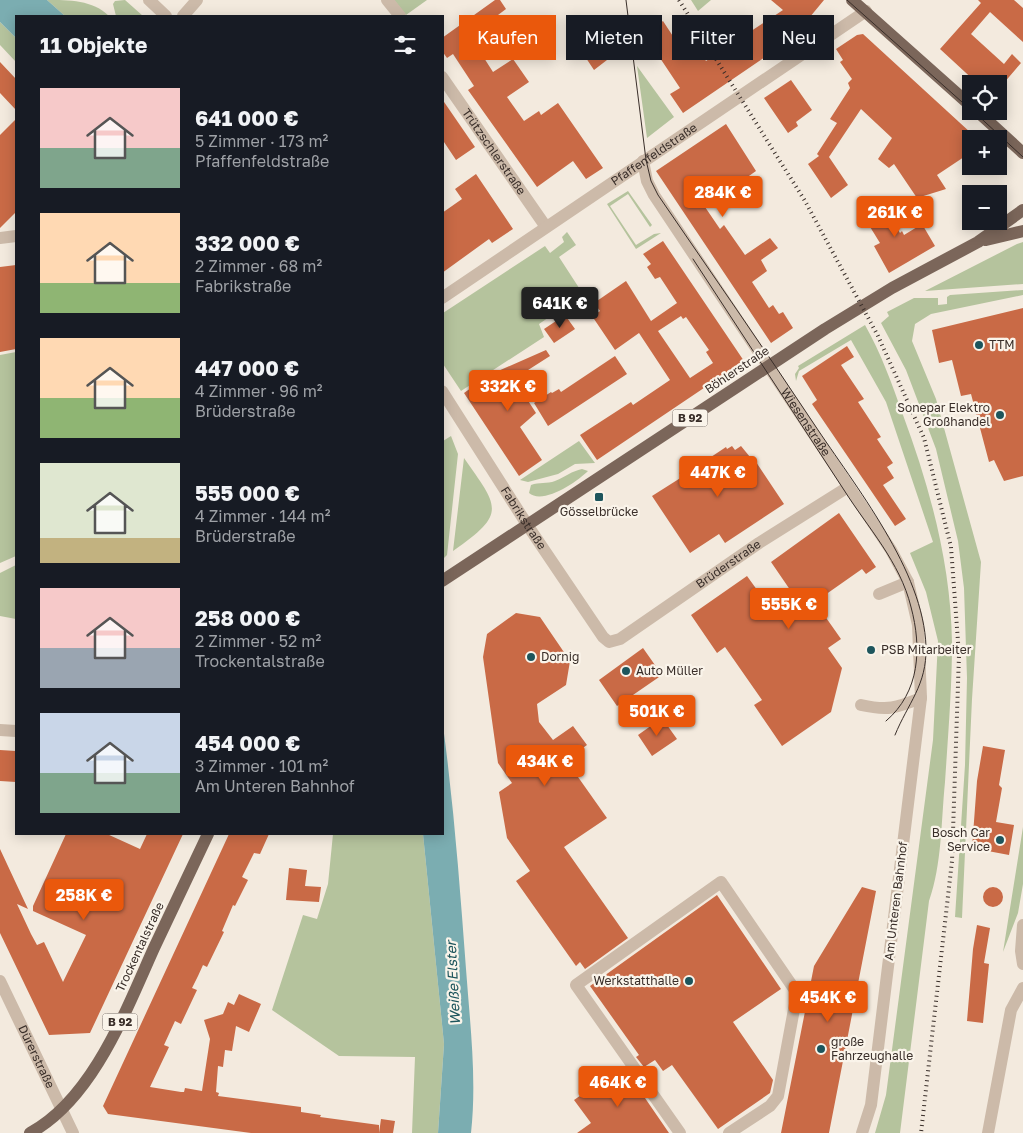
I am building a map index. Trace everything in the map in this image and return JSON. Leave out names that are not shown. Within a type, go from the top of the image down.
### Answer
[{"type":"main road","points":[[852,0],[866,10],[962,98]]},
{"type":"main road","points":[[987,120],[1023,153]]},
{"type":"main road","name":"Böhlerstraße","points":[[444,580],[770,365],[892,288],[978,242],[1023,210]]},
{"type":"main road","name":"Böhlerstraße","points":[[978,242],[1023,231]]},
{"type":"main road","name":"Trockentalstraße","points":[[30,1133],[61,1109],[94,1070],[120,1022],[208,835]]},
{"type":"street","points":[[149,0],[165,15]]},
{"type":"street","points":[[184,15],[197,0]]},
{"type":"street","points":[[387,0],[399,15]]},
{"type":"street","name":"Pfaffenfeldstraße","points":[[444,297],[866,10]]},
{"type":"street","name":"Trützschlerstraße","points":[[444,80],[546,227]]},
{"type":"street","name":"Wiesenstraße","points":[[643,161],[647,181],[654,195],[770,365],[848,487],[891,550],[908,582],[918,625],[921,698]]},
{"type":"street","points":[[0,238],[15,236]]},
{"type":"street","name":"Fabrikstraße","points":[[444,395],[528,526],[603,637],[609,642]]},
{"type":"street","name":"Brüderstraße","points":[[609,642],[620,639],[759,543],[848,487]]},
{"type":"street","points":[[879,594],[908,582]]},
{"type":"street","points":[[860,705],[883,710],[894,709],[921,698]]},
{"type":"street","name":"Am Unteren Bahnhof","points":[[862,1133],[871,1105],[921,698]]},
{"type":"street","points":[[0,730],[15,731]]},
{"type":"street","points":[[680,1133],[576,985],[721,882],[797,993],[778,1096],[770,1106],[729,1133]]},
{"type":"street","points":[[1023,925],[1021,951],[1023,964]]},
{"type":"street","name":"Dürerstraße","points":[[0,981],[72,1133]]},
{"type":"street","points":[[988,1133],[1011,1010],[1023,988]]},
{"type":"green space","points":[[47,0],[80,2],[96,7],[108,15],[64,15]]},
{"type":"green space","points":[[125,0],[142,15],[116,15],[113,4],[115,1]]},
{"type":"green space","points":[[394,0],[427,0],[406,15]]},
{"type":"green space","points":[[691,0],[711,0],[698,11]]},
{"type":"green space","points":[[0,22],[15,37],[15,61],[0,45]]},
{"type":"green space","points":[[637,66],[674,117],[647,138]]},
{"type":"green space","points":[[628,191],[652,225],[650,227],[628,194],[610,206],[636,245],[654,234],[661,233],[636,249],[607,204]]},
{"type":"green space","points":[[567,232],[576,245],[559,257],[583,294],[539,324],[544,337],[461,391],[444,366],[444,312],[545,246],[550,253],[564,242],[562,237]]},
{"type":"green space","points":[[1023,242],[1023,284],[925,291],[1017,244]]},
{"type":"green space","points":[[1023,290],[1023,295],[931,314],[915,324],[912,341],[936,399],[981,562],[972,699],[962,918],[955,917],[965,765],[967,678],[964,588],[958,541],[936,449],[906,370],[881,323],[889,316],[887,312],[914,298],[938,298],[938,305],[947,304],[947,297],[950,295]]},
{"type":"green space","points":[[865,325],[890,380],[922,470],[943,555],[951,614],[950,712],[940,843],[929,901],[900,1133],[875,1133],[886,1095],[933,740],[938,641],[926,592],[910,553],[933,542],[886,402],[851,340],[799,371],[796,381],[795,374],[799,368],[798,366]]},
{"type":"green space","points":[[15,352],[15,556],[0,563],[0,355]]},
{"type":"green space","points":[[451,436],[458,454],[447,555],[444,558],[444,440]]},
{"type":"green space","points":[[579,441],[595,463],[575,464],[558,474],[528,482],[520,480]]},
{"type":"green space","points":[[464,458],[485,488],[492,509],[489,518],[482,527],[453,551]]},
{"type":"green space","points":[[582,469],[588,471],[560,491],[543,496],[535,496],[529,493],[531,485],[555,481]]},
{"type":"green space","points":[[15,566],[15,619],[0,616],[0,573]]},
{"type":"green space","points":[[1023,827],[1023,884],[1018,913],[1003,952]]},
{"type":"green space","points":[[333,835],[423,835],[444,1044],[438,1133],[412,1133],[415,1057],[339,1056],[272,1010],[303,915],[317,919],[328,884]]},
{"type":"water","points":[[0,0],[47,0],[64,15],[15,15],[15,37],[0,22]]},
{"type":"water","name":"Weiße Elster","points":[[444,735],[456,848],[471,1031],[473,1113],[471,1133],[438,1133],[444,1044],[423,835],[444,835]]},
{"type":"building","points":[[495,0],[500,0],[506,9],[498,15],[474,15]]},
{"type":"building","points":[[771,0],[824,0],[812,15],[775,15],[783,10]]},
{"type":"building","points":[[978,0],[1014,0],[1023,8],[1023,42],[990,12],[971,34],[1004,64],[1012,54],[1021,63],[1007,79],[1007,75],[968,75],[940,49],[981,3]]},
{"type":"building","points":[[662,22],[672,35],[672,60],[753,60],[753,30],[763,23],[763,59],[683,113],[670,94],[680,88],[661,60]]},
{"type":"building","points":[[459,26],[459,60],[485,60],[493,72],[514,60],[529,82],[507,97],[524,121],[539,111],[541,115],[558,103],[603,168],[586,179],[573,161],[537,187],[468,90],[474,86],[453,54],[447,58],[444,54],[444,37]]},
{"type":"building","points":[[863,34],[968,130],[962,130],[962,158],[937,175],[946,189],[917,198],[894,164],[889,168],[878,159],[892,138],[861,109],[829,157],[848,185],[831,198],[808,164],[819,156],[817,154],[837,123],[830,119],[850,88],[848,83],[852,79],[840,62],[843,60],[836,49],[857,35]]},
{"type":"building","points":[[587,60],[607,60],[594,70]]},
{"type":"building","points":[[0,62],[15,78],[15,109],[0,93]]},
{"type":"building","points":[[791,80],[812,110],[796,122],[798,126],[788,133],[764,98]]},
{"type":"building","points":[[444,102],[475,147],[456,160],[444,142]]},
{"type":"building","points":[[15,120],[15,213],[0,228],[0,135]]},
{"type":"building","points":[[726,124],[756,171],[705,207],[720,229],[724,225],[745,255],[770,238],[778,248],[761,260],[767,271],[752,282],[769,308],[773,305],[779,314],[783,312],[793,328],[771,343],[656,171]]},
{"type":"building","points":[[476,174],[513,229],[492,243],[489,239],[444,272],[444,212],[462,199],[455,189]]},
{"type":"building","points":[[878,198],[900,233],[902,231],[904,235],[922,224],[935,246],[889,273],[874,246],[880,243],[859,209]]},
{"type":"building","points":[[663,241],[744,361],[597,460],[580,435],[631,402],[633,405],[670,380],[639,333],[615,350],[592,316],[600,311],[594,303],[626,281],[651,321],[677,303],[660,277],[655,279],[647,267],[651,264],[643,254]],"holes":[[[681,316],[683,319],[686,317],[709,350],[706,352],[713,363],[690,378],[658,331]]]},
{"type":"building","points":[[15,265],[15,349],[0,352],[0,267]]},
{"type":"building","points":[[1023,308],[1023,476],[1004,481],[994,460],[989,462],[971,394],[961,396],[952,360],[939,363],[932,330]]},
{"type":"building","points":[[565,315],[575,329],[554,343],[544,329]]},
{"type":"building","points":[[847,346],[854,357],[841,365],[864,399],[858,402],[881,437],[877,439],[893,463],[887,467],[894,478],[883,485],[906,519],[895,526],[812,404],[817,400],[802,376]]},
{"type":"building","points":[[546,350],[550,356],[514,379],[536,413],[520,427],[542,460],[519,476],[464,393],[489,375]]},
{"type":"building","points":[[615,356],[627,374],[548,426],[534,403],[551,392],[559,389],[561,392]]},
{"type":"building","points":[[732,446],[735,450],[741,446],[750,457],[752,456],[784,504],[725,543],[719,534],[690,553],[652,496],[682,477],[679,473],[694,464],[696,467],[726,447],[727,449]]},
{"type":"building","points":[[839,513],[876,567],[866,574],[862,569],[815,602],[841,639],[828,648],[842,668],[831,712],[782,746],[754,705],[762,700],[725,647],[717,653],[691,615],[747,576],[773,612],[795,597],[771,562]]},
{"type":"building","points":[[516,613],[540,617],[570,661],[566,685],[537,704],[539,722],[553,740],[573,726],[587,745],[566,760],[607,818],[564,847],[628,938],[585,969],[580,962],[576,966],[516,881],[530,871],[507,838],[499,792],[512,783],[498,763],[483,657],[487,634]]},
{"type":"building","points":[[643,648],[662,675],[617,706],[599,680]]},
{"type":"building","points":[[662,718],[677,739],[652,756],[638,735]]},
{"type":"building","points":[[983,746],[1005,750],[999,785],[1002,788],[996,822],[1014,825],[1009,855],[972,848],[977,781]]},
{"type":"building","points":[[0,750],[15,751],[15,782],[0,781]]},
{"type":"building","points":[[66,835],[109,835],[140,849],[147,835],[183,835],[90,1033],[49,1035],[0,933],[0,849],[28,909],[17,904],[31,934],[37,945],[44,942],[63,982],[86,935],[33,911],[33,906]]},
{"type":"building","points":[[229,835],[269,835],[260,854],[254,853],[242,877],[248,880],[235,906],[233,905],[222,931],[224,932],[207,967],[203,965],[192,988],[197,990],[181,1024],[175,1021],[164,1045],[169,1047],[150,1087],[181,1092],[184,1092],[185,1088],[202,1091],[210,1039],[204,1020],[223,1014],[228,1002],[234,1005],[239,994],[261,1004],[249,1032],[236,1026],[232,1051],[225,1050],[223,1067],[218,1066],[216,1092],[219,1093],[218,1096],[301,1107],[301,1112],[321,1115],[320,1117],[379,1125],[379,1133],[251,1133],[108,1114],[103,1106]]},
{"type":"building","points":[[289,868],[307,870],[305,886],[321,887],[319,902],[286,900]]},
{"type":"building","name":"große Fahrzeughalle","points":[[862,887],[876,891],[829,1133],[781,1133],[814,966]]},
{"type":"building","points":[[993,887],[1000,890],[1003,897],[1000,904],[993,907],[986,904],[983,897],[986,890]]},
{"type":"building","name":"Werkstatthalle","points":[[717,895],[781,989],[733,1022],[773,1080],[770,1093],[718,1129],[672,1065],[663,1071],[655,1060],[644,1067],[636,1057],[639,1055],[590,986]]},
{"type":"building","points":[[977,925],[990,928],[984,963],[989,964],[983,1023],[967,1021]]},
{"type":"building","points":[[623,1066],[669,1133],[577,1133],[591,1123],[574,1100]]},
{"type":"building","points":[[381,1119],[395,1121],[393,1133],[379,1133]]},
{"type":"tram line","points":[[626,0],[646,160],[651,181],[658,195],[885,530],[913,589],[922,618],[926,647],[925,660],[920,683],[895,735]]},
{"type":"tram line","points":[[847,0],[962,102]]},
{"type":"tram line","points":[[983,120],[1023,157]]},
{"type":"tram line","points":[[693,259],[891,560],[906,591],[917,638],[915,668],[912,683],[906,697],[886,721]]},
{"type":"railway","points":[[679,0],[805,201],[878,336],[924,438],[951,547],[959,655],[952,861],[921,1133]]},
{"type":"place","name":"TTM","points":[[979,345]]},
{"type":"place","name":"Sonepar Elektro Großhandel","points":[[1000,415]]},
{"type":"place","name":"Gösselbrücke","points":[[599,497]]},
{"type":"place","name":"PSB Mitarbeiter","points":[[871,650]]},
{"type":"place","name":"Dornig","points":[[531,657]]},
{"type":"place","name":"Auto Müller","points":[[626,671]]},
{"type":"place","name":"Bosch Car Service","points":[[1000,840]]},
{"type":"place","name":"Werkstatthalle","points":[[689,981]]},
{"type":"place","name":"große Fahrzeughalle","points":[[821,1049]]}]
